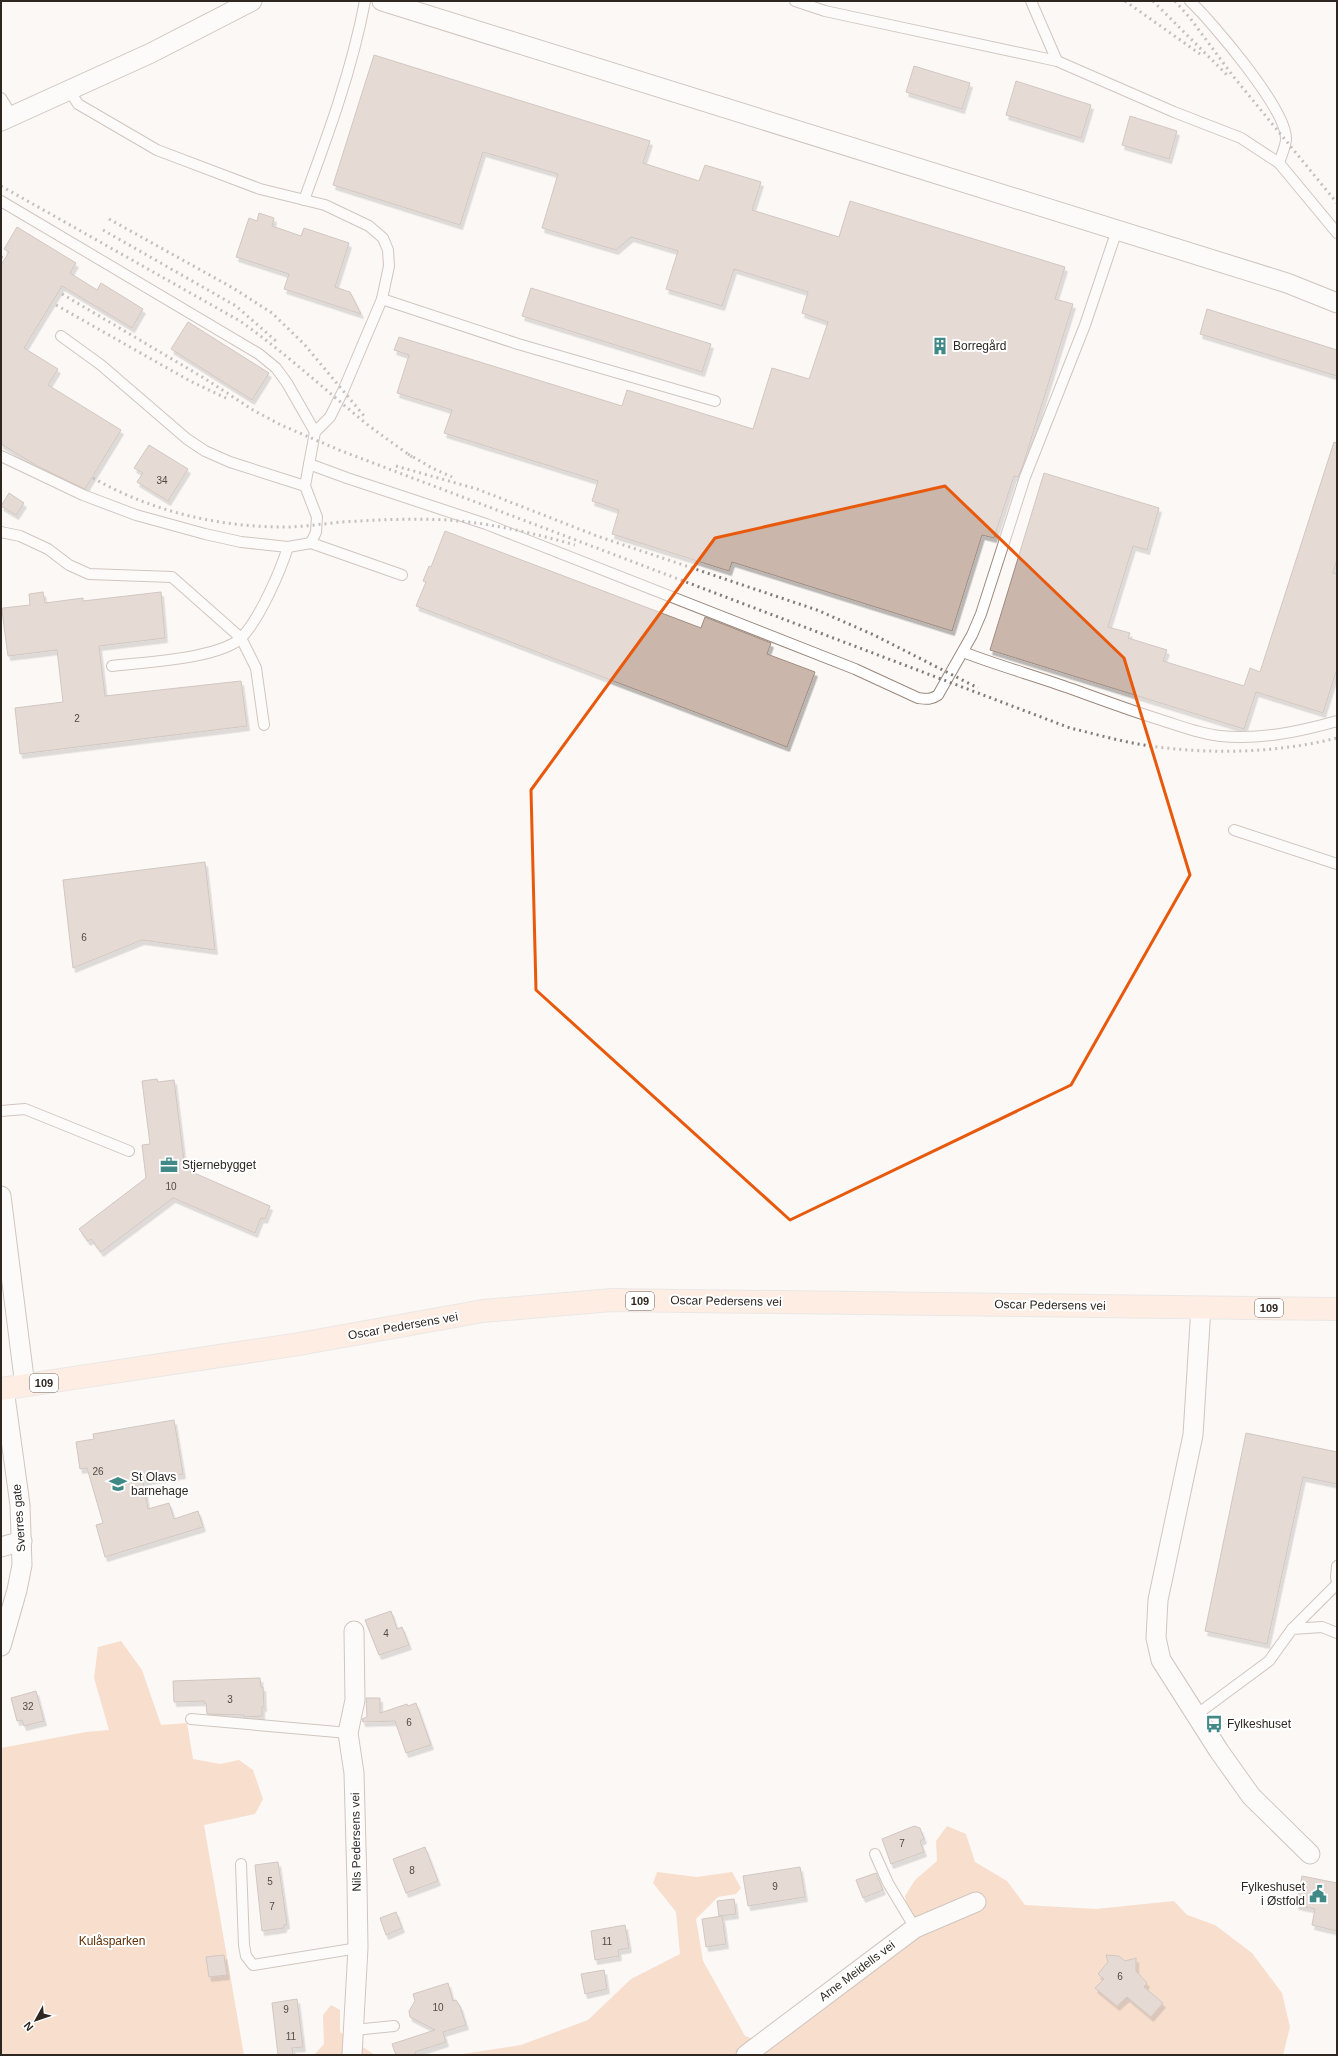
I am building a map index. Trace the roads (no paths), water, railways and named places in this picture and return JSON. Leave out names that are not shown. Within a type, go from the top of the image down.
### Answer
[{"type":"main road","name":"Oscar Pedersens vei","points":[[10,1388],[299,1344],[483,1311],[560,1303],[612,1300],[1337,1309]]},
{"type":"street","points":[[6,118],[151,53],[252,1]]},
{"type":"street","points":[[382,1],[1287,283],[1337,303]]},
{"type":"street","name":"Sverres gate","points":[[1,1196],[10,1388],[22,1541],[22,1565],[1,1646]]},
{"type":"street","points":[[1201,1307],[1193,1435],[1158,1600],[1156,1638],[1161,1660],[1219,1752],[1252,1796],[1310,1854]]},
{"type":"street","points":[[1,1547],[22,1541]]},
{"type":"street","name":"Nils Pedersens vei","points":[[352,2055],[358,1948],[354,1773],[348,1733],[355,1700],[354,1631]]},
{"type":"street","name":"Arne Meidells vei","points":[[746,2055],[915,1928],[976,1902]]},
{"type":"lane","points":[[304,200],[329,134],[349,70],[365,1]]},
{"type":"lane","points":[[795,1],[825,11],[1057,61],[1174,112],[1241,138],[1279,163],[1337,233]]},
{"type":"lane","points":[[1030,1],[1057,61]]},
{"type":"lane","points":[[1196,3],[1264,89],[1282,121],[1286,139],[1279,163]]},
{"type":"lane","points":[[69,90],[78,104],[156,150],[260,189],[325,206],[369,226],[383,238],[388,250],[389,266],[382,299],[343,391],[330,417],[315,432],[305,486],[317,521],[316,532],[311,543]]},
{"type":"lane","points":[[1,98],[6,118]]},
{"type":"lane","points":[[1,201],[259,354],[276,368],[288,383],[315,432]]},
{"type":"lane","points":[[309,464],[486,524],[855,669],[918,698],[929,700],[938,695],[963,652],[983,607],[1025,477],[1085,325],[1117,230]]},
{"type":"lane","points":[[382,299],[518,344],[715,401]]},
{"type":"lane","points":[[61,336],[101,365],[181,434],[205,451],[230,462],[305,486]]},
{"type":"lane","points":[[1,456],[83,495],[136,515],[205,534],[241,542],[288,547],[311,543],[402,576]]},
{"type":"lane","points":[[1,532],[20,536],[48,549],[69,565],[89,574],[172,578],[242,638],[256,668],[264,725]]},
{"type":"lane","points":[[112,666],[206,655],[242,638],[278,574],[288,547]]},
{"type":"lane","points":[[963,652],[990,663],[1052,682],[1104,702],[1183,727],[1219,736],[1263,737],[1298,732],[1337,721]]},
{"type":"lane","points":[[1234,830],[1337,864]]},
{"type":"lane","points":[[1,1111],[25,1109],[129,1151]]},
{"type":"lane","points":[[1196,1715],[1269,1661],[1292,1628],[1337,1583],[1337,1566]]},
{"type":"lane","points":[[1292,1628],[1322,1627],[1337,1633]]},
{"type":"lane","points":[[191,1719],[348,1733]]},
{"type":"lane","points":[[875,1854],[888,1883],[915,1928]]},
{"type":"lane","points":[[241,1864],[244,1946],[246,1956],[253,1965],[358,1948]]},
{"type":"lane","points":[[354,2030],[394,2026]]},
{"type":"railway","points":[[1125,1],[1200,54]]},
{"type":"railway","points":[[1153,1],[1228,76]]},
{"type":"railway","points":[[1175,1],[1190,18],[1233,76],[1337,203]]},
{"type":"railway","points":[[1,186],[240,321],[287,357],[369,426],[412,457]]},
{"type":"railway","points":[[109,219],[233,288],[272,313],[304,344],[365,417]]},
{"type":"railway","points":[[103,230],[236,306],[276,341]]},
{"type":"railway","points":[[62,294],[204,378],[253,410],[281,425],[339,450],[1070,728],[1138,744],[1163,748],[1213,751],[1263,750],[1337,738]]},
{"type":"railway","points":[[56,305],[190,381],[228,399]]},
{"type":"railway","points":[[408,454],[432,468],[452,477]]},
{"type":"railway","points":[[396,466],[477,489],[597,536],[817,610],[874,635],[978,688]]},
{"type":"railway","points":[[93,478],[115,490],[161,508],[185,515],[234,524],[291,527],[381,520],[447,520],[480,523],[512,529],[575,545]]},
{"type":"place","name":"Borregård","points":[[940,346]]},
{"type":"place","name":"Stjernebygget","points":[[169,1165]]},
{"type":"place","name":"St Olavs barnehage","points":[[118,1484]]},
{"type":"place","name":"Fylkeshuset","points":[[1214,1724]]},
{"type":"place","name":"Fylkeshuset i Østfold","points":[[1318,1894]]},
{"type":"park label","name":"Kulåsparken","points":[[112,1941]]}]
